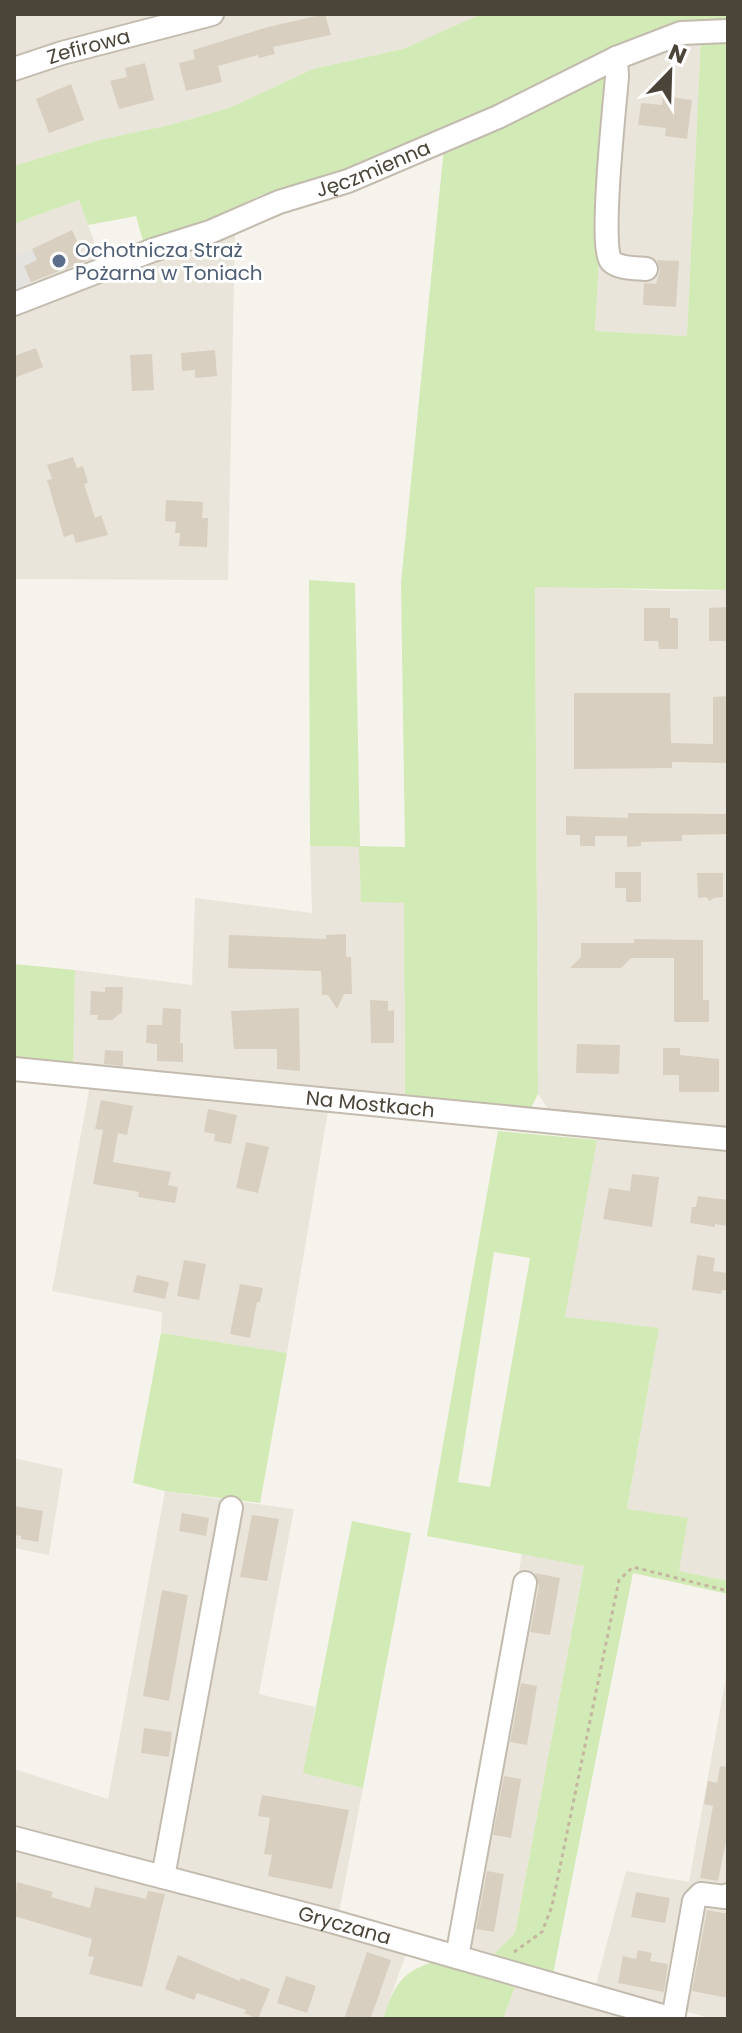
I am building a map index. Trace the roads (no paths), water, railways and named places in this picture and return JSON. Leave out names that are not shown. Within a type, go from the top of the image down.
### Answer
[{"type":"street","name":"Zefirowa","points":[[14,69],[62,53],[212,14]]},
{"type":"street","name":"Jęczmienna","points":[[14,304],[153,250],[210,232],[279,202],[348,181],[403,159],[498,117],[616,58],[681,33],[728,31]]},
{"type":"street","points":[[616,58],[606,218],[607,254],[611,261],[620,266],[646,269]]},
{"type":"street","name":"Na Mostkach","points":[[14,1069],[728,1139]]},
{"type":"street","points":[[163,1877],[231,1508]]},
{"type":"street","points":[[457,1957],[525,1583]]},
{"type":"street","name":"Gryczana","points":[[14,1838],[457,1957],[619,2012],[673,2019]]},
{"type":"street","points":[[673,2019],[694,1901],[701,1894],[728,1895]]},
{"type":"place","name":"Ochotnicza Straż Pożarna w Toniach","points":[[59,261]]}]
